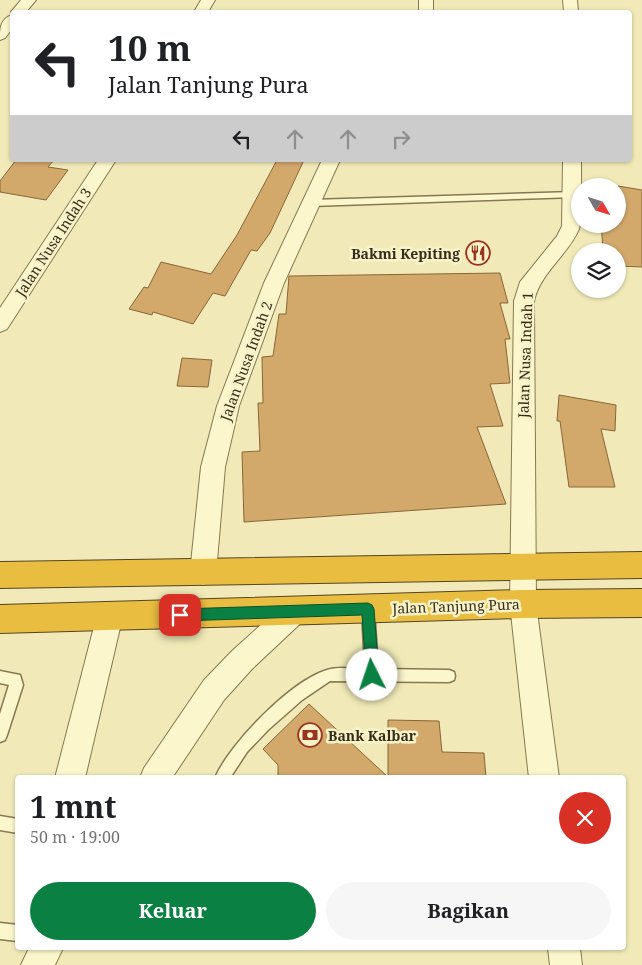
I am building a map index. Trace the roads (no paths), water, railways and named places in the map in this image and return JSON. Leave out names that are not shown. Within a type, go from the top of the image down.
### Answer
[{"type":"highway","points":[[0,575],[642,564]]},
{"type":"highway","name":"Jalan Tanjung Pura","points":[[0,619],[642,602]]},
{"type":"street","points":[[20,10],[29,0]]},
{"type":"street","points":[[0,35],[10,22]]},
{"type":"street","name":"Jalan Nusa Indah 3","points":[[0,324],[106,162]]},
{"type":"street","name":"Jalan Nusa Indah 2","points":[[203,573],[212,467],[228,406],[274,283],[330,162]]},
{"type":"street","name":"Jalan Nusa Indah 1","points":[[572,162],[573,178]]},
{"type":"street","name":"Jalan Nusa Indah 1","points":[[544,775],[522,604],[524,301],[527,287],[565,239],[571,222]]},
{"type":"street","points":[[156,775],[214,690],[242,660],[294,612]]},
{"type":"street","points":[[71,775],[110,615]]},
{"type":"street","points":[[28,965],[32,950]]},
{"type":"street","points":[[37,965],[46,950]]},
{"type":"street","points":[[564,950],[566,965]]},
{"type":"lane","points":[[311,204],[571,195]]},
{"type":"lane","points":[[368,609],[372,675]]},
{"type":"lane","points":[[224,775],[245,743],[317,680],[330,676],[449,676]]},
{"type":"lane","points":[[0,678],[15,680],[16,685],[0,735]]},
{"type":"lane","points":[[0,823],[15,826]]},
{"type":"lane","points":[[0,931],[15,933]]},
{"type":"place","name":"Bakmi Kepiting","points":[[478,253]]},
{"type":"place","name":"Bank Kalbar","points":[[310,735]]}]
